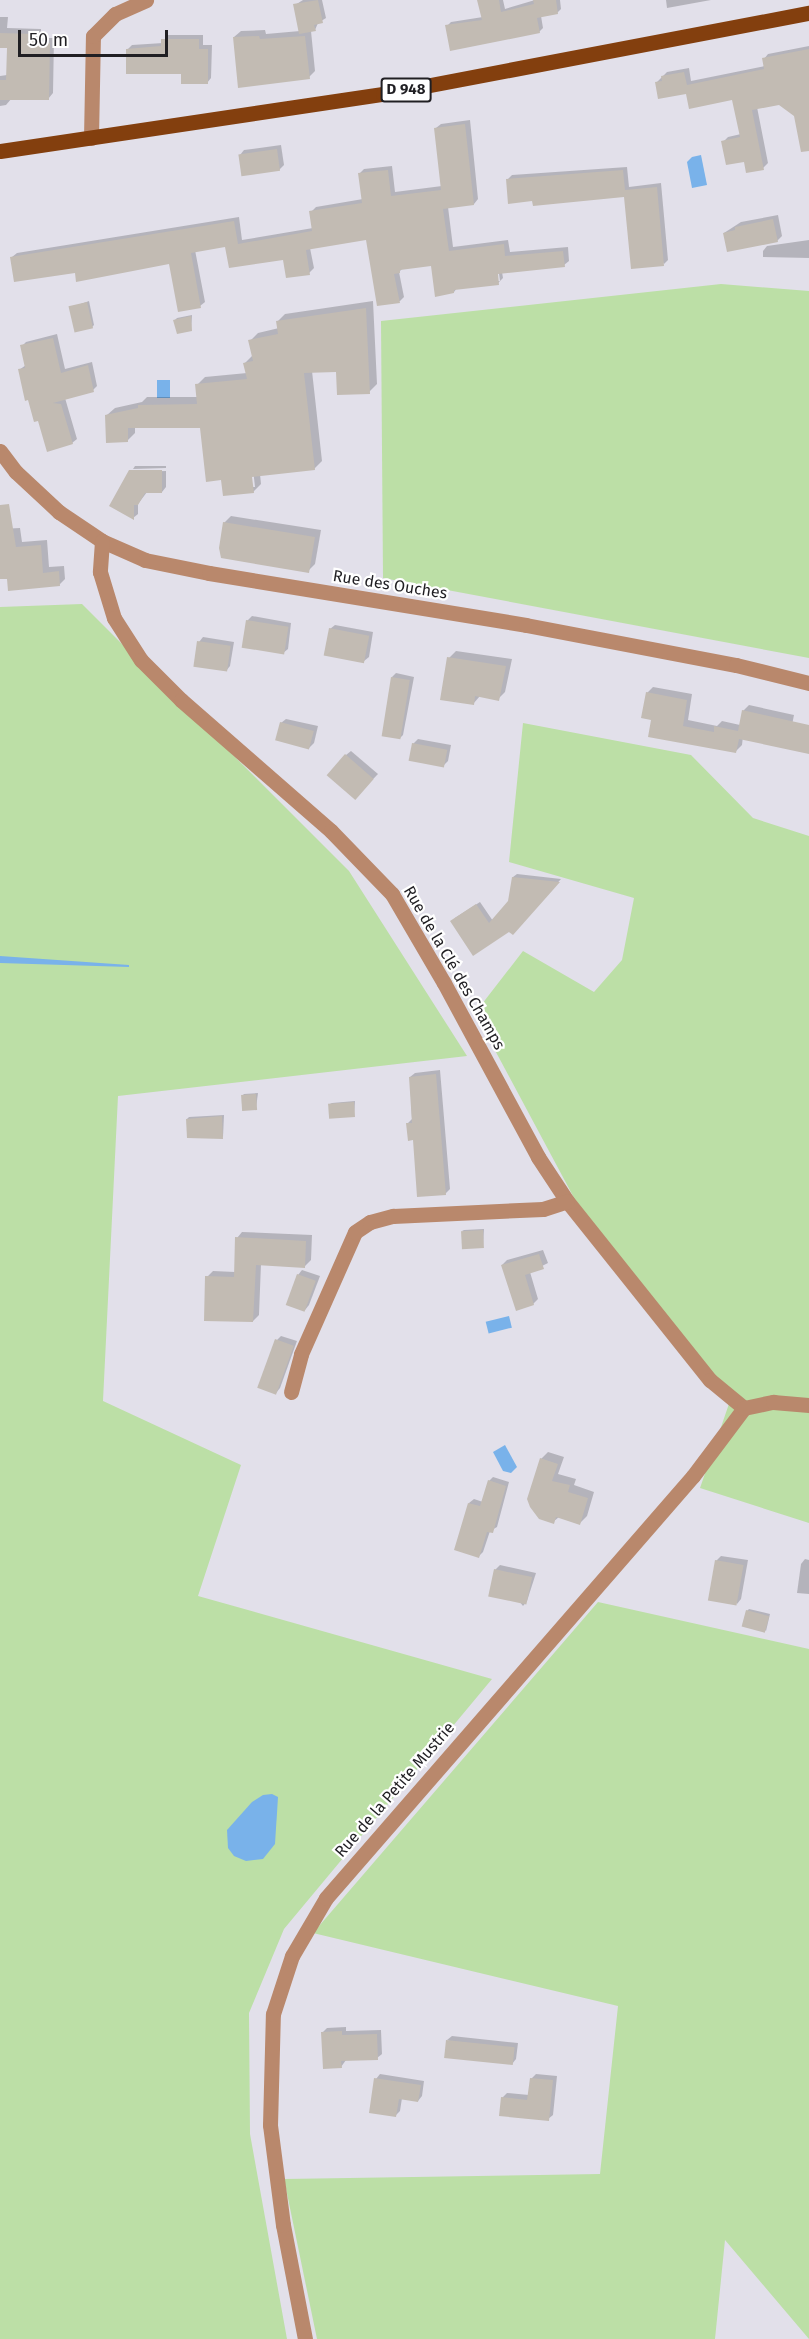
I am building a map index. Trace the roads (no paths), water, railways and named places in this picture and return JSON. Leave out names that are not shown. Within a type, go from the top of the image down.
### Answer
[{"type":"main road","name":"D 948","points":[[0,151],[394,92],[809,13]]},
{"type":"street","points":[[91,138],[93,36],[115,14],[146,0]]},
{"type":"street","name":"Rue des Ouches","points":[[0,451],[16,472],[59,512],[102,541],[145,560],[209,573],[526,625],[736,665],[809,683]]},
{"type":"street","name":"Rue de la Clé des Champs","points":[[102,541],[100,572],[114,618],[141,660],[181,700],[331,831],[392,894],[444,983],[538,1156],[567,1201],[710,1380],[744,1408]]},
{"type":"street","points":[[291,1392],[301,1354],[355,1232],[370,1222],[393,1216],[543,1209],[567,1201]]},
{"type":"street","points":[[744,1408],[773,1402],[809,1405]]},
{"type":"street","name":"Rue de la Petite Mustrie","points":[[305,2339],[283,2225],[270,2125],[273,2014],[292,1956],[326,1898],[594,1586],[693,1476],[744,1408]]},
{"type":"water","points":[[701,155],[707,185],[692,188],[687,162],[692,157]]},
{"type":"water","points":[[157,380],[170,380],[170,398],[157,398]]},
{"type":"water","points":[[0,956],[129,965],[129,967],[0,963]]},
{"type":"water","points":[[509,1316],[512,1328],[489,1333],[486,1322]]},
{"type":"water","points":[[505,1445],[517,1467],[511,1473],[503,1471],[493,1452]]},
{"type":"water","points":[[272,1794],[278,1797],[275,1844],[263,1859],[246,1861],[234,1856],[228,1848],[227,1830],[252,1802],[263,1795]]}]
